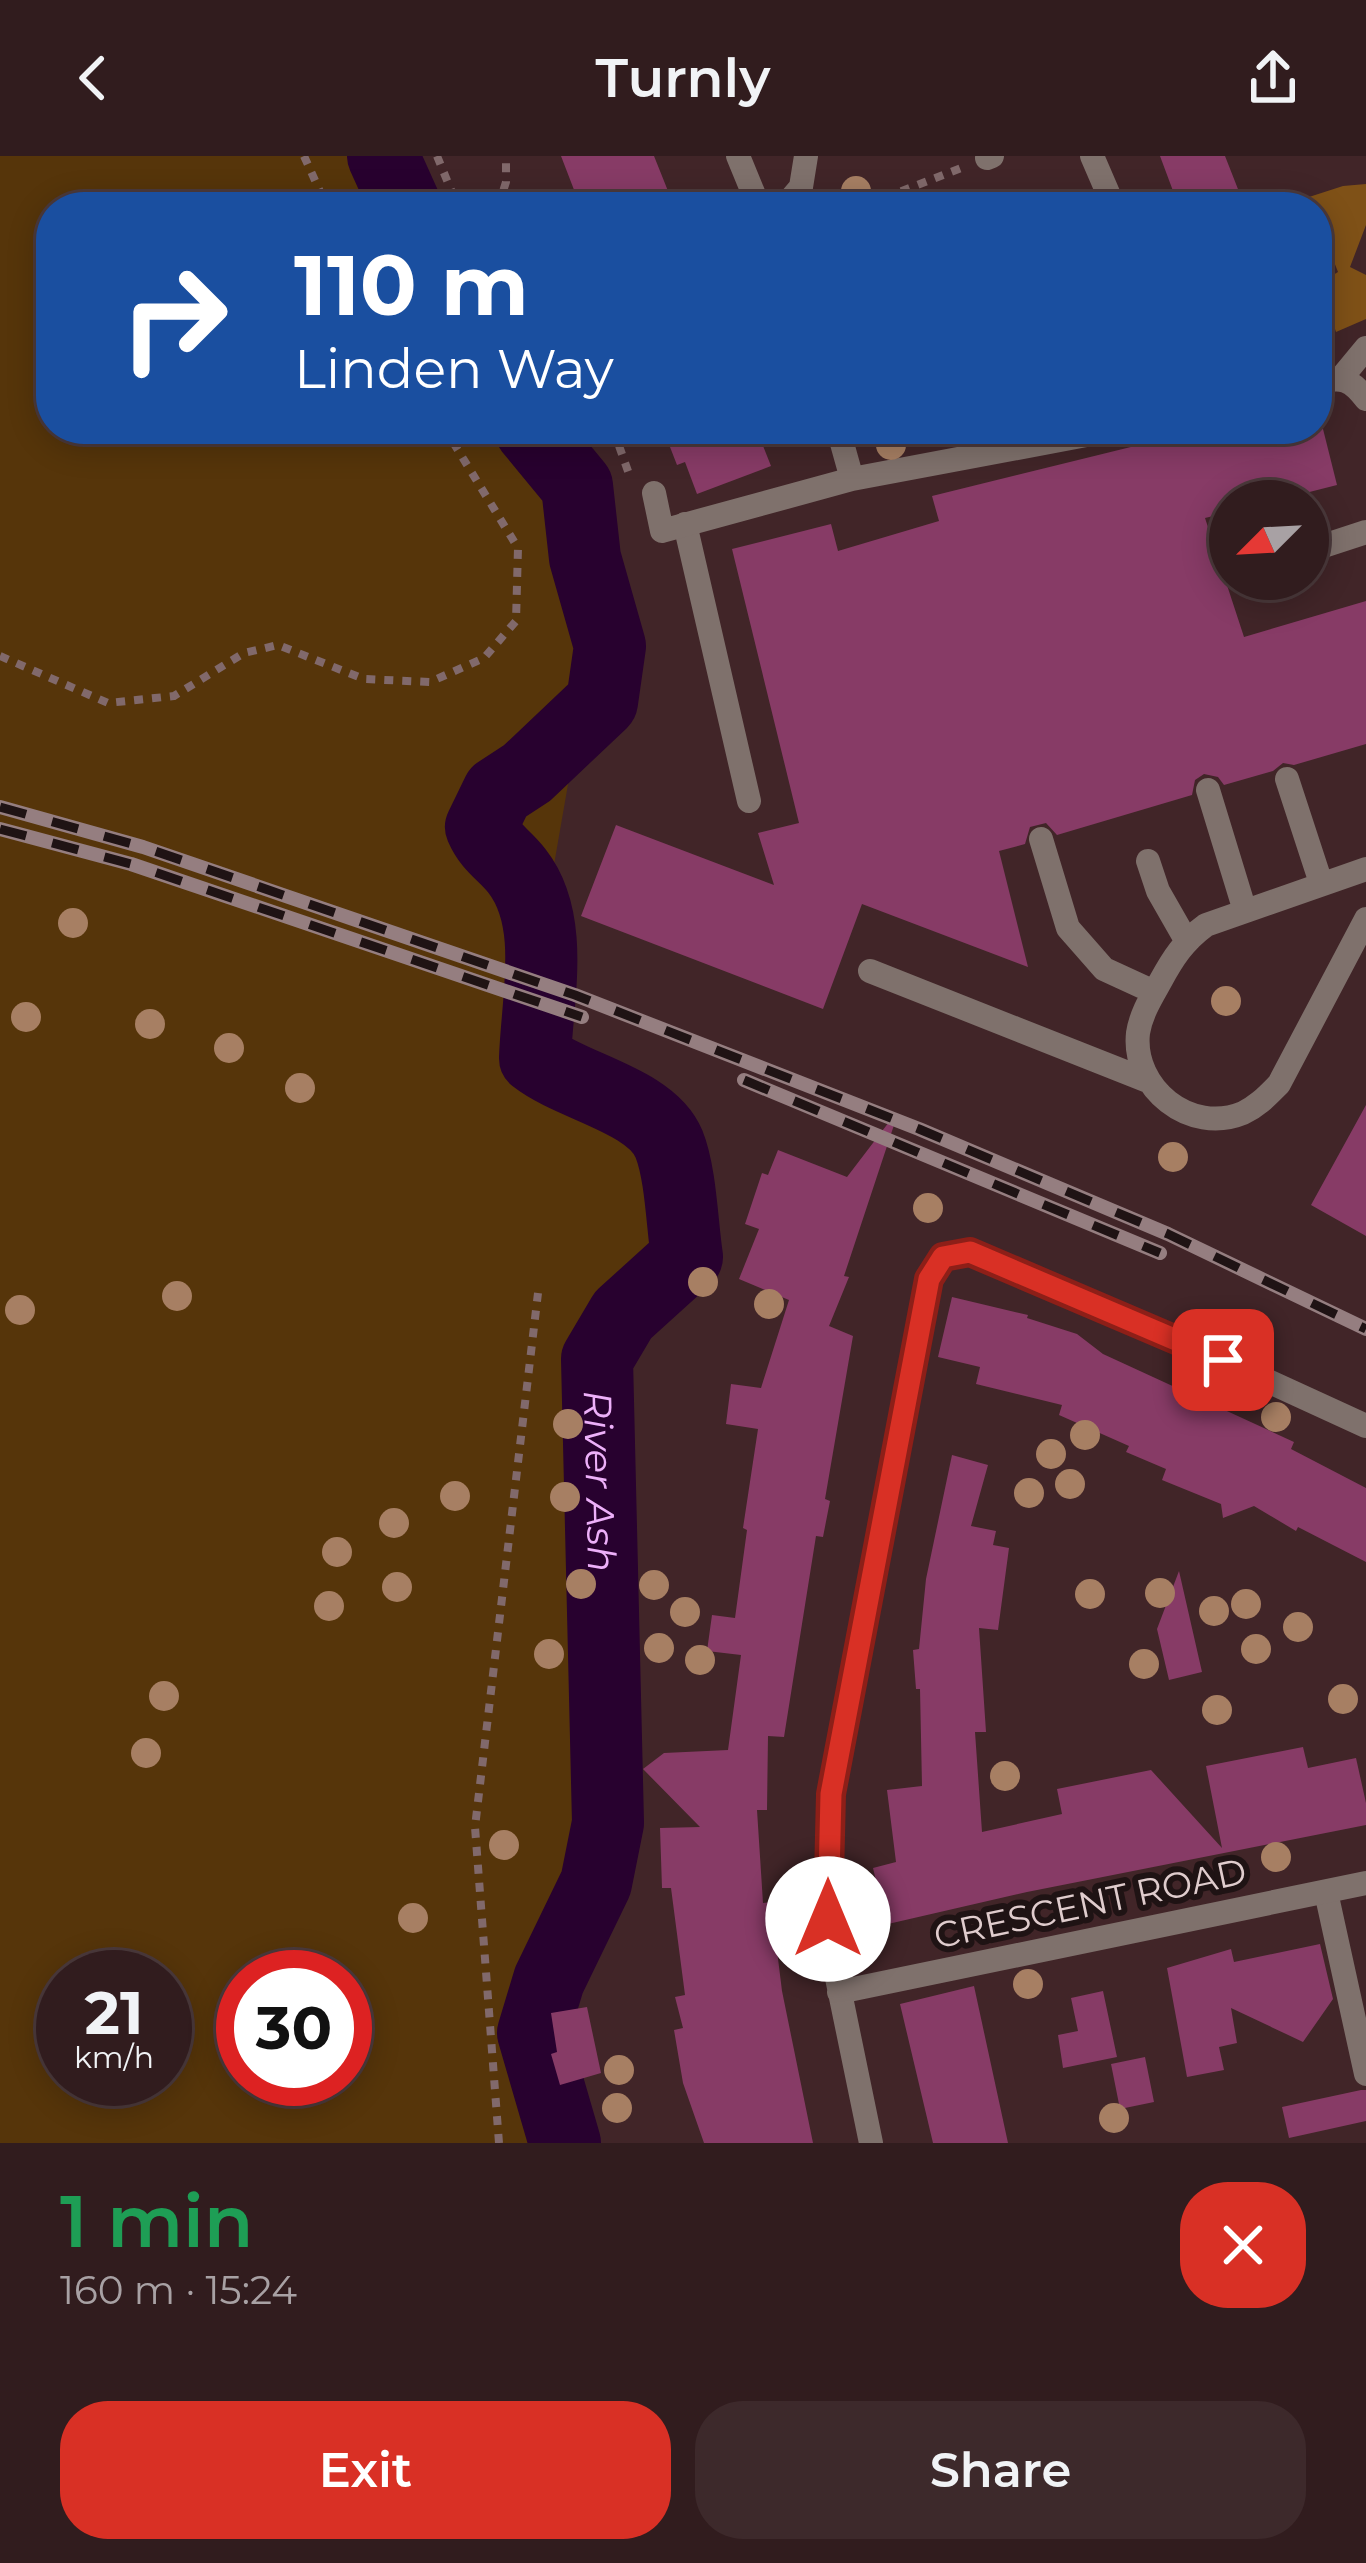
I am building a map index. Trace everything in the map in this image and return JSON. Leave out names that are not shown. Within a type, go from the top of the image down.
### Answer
[{"type":"street","points":[[738,156],[752,192]]},
{"type":"street","points":[[797,192],[806,156]]},
{"type":"street","points":[[1092,156],[1108,192]]},
{"type":"street","points":[[1332,377],[1366,348]]},
{"type":"street","points":[[1332,381],[1356,386],[1366,399]]},
{"type":"street","points":[[842,444],[852,479]]},
{"type":"street","points":[[654,493],[662,531],[852,479],[1038,444]]},
{"type":"street","points":[[685,524],[749,801]]},
{"type":"street","points":[[1329,544],[1366,532]]},
{"type":"street","points":[[1287,779],[1321,883]]},
{"type":"street","points":[[1208,790],[1245,911]]},
{"type":"street","points":[[1041,839],[1068,928],[1104,969],[1154,992]]},
{"type":"street","points":[[1148,860],[1158,890],[1186,940]]},
{"type":"street","points":[[1366,868],[1206,925],[1186,940],[1144,1010],[1139,1058],[1148,1081],[1165,1101],[1188,1114],[1213,1119],[1238,1115],[1261,1103],[1279,1084],[1366,919]]},
{"type":"street","points":[[870,971],[1148,1081]]},
{"type":"street","points":[[871,2143],[839,1992],[826,1894],[831,1794],[929,1279],[943,1257],[970,1252],[1138,1321],[1366,1426]]},
{"type":"street","name":"CRESCENT ROAD","points":[[839,1992],[1366,1883]]},
{"type":"street","points":[[1326,1892],[1366,2074]]},
{"type":"path","points":[[304,156],[320,192]]},
{"type":"path","points":[[436,156],[452,192]]},
{"type":"path","points":[[503,192],[506,156]]},
{"type":"path","points":[[899,192],[990,157]]},
{"type":"path","points":[[0,656],[108,704],[174,696],[244,653],[278,645],[364,679],[430,682],[484,658],[516,620],[518,548],[455,444]]},
{"type":"path","points":[[618,444],[629,475],[654,493]]},
{"type":"path","points":[[499,2143],[475,1827],[538,1293]]},
{"type":"shaded area","points":[[0,156],[383,156],[399,192],[36,192],[36,444],[542,444],[577,486],[608,555],[540,945],[535,1058],[554,1073],[657,1123],[670,1146],[687,1257],[623,1315],[597,1359],[608,1823],[596,1883],[549,1980],[533,2033],[565,2143],[0,2143]]},
{"type":"shaded area","points":[[1366,184],[1366,225],[1350,267],[1366,275],[1366,319],[1336,332],[1332,276],[1338,272],[1332,257],[1332,192],[1324,192]]},
{"type":"building","points":[[561,156],[654,156],[668,192],[584,192],[575,192]]},
{"type":"building","points":[[1160,156],[1225,156],[1239,192],[1173,192]]},
{"type":"building","points":[[669,444],[762,444],[771,466],[697,494],[685,462],[677,465]]},
{"type":"building","points":[[1143,444],[1327,444],[1337,485],[1329,487],[1329,480],[1209,480],[1209,517],[1205,518],[1209,600],[1232,600],[1244,637],[1366,601],[1366,744],[1294,765],[1283,763],[1273,771],[1224,785],[1218,777],[1204,774],[1195,780],[1192,795],[1057,835],[1046,823],[1030,827],[1025,844],[999,851],[1028,967],[862,904],[823,1009],[581,916],[616,825],[774,885],[758,833],[799,823],[732,549],[831,524],[838,551],[939,521],[932,496]]},
{"type":"building","points":[[1366,1105],[1366,1236],[1311,1205]]},
{"type":"building","points":[[889,1122],[894,1125],[844,1276],[849,1277],[829,1326],[853,1336],[825,1499],[830,1501],[823,1537],[816,1536],[784,1737],[768,1736],[767,1810],[757,1810],[763,1903],[771,1902],[782,1991],[813,2143],[704,2143],[683,2083],[674,2030],[683,2028],[675,1997],[685,1995],[671,1888],[662,1888],[660,1828],[700,1827],[643,1769],[664,1753],[728,1750],[741,1655],[707,1651],[712,1615],[735,1618],[758,1429],[726,1424],[731,1384],[761,1388],[789,1300],[739,1279],[759,1229],[745,1224],[762,1173],[768,1175],[778,1150],[847,1177]]},
{"type":"building","points":[[952,1297],[1028,1315],[1077,1334],[1103,1354],[1294,1442],[1291,1449],[1366,1488],[1366,1562],[1254,1506],[1223,1518],[1221,1504],[1162,1480],[1166,1469],[1126,1452],[1129,1446],[1059,1415],[1062,1405],[976,1384],[980,1367],[938,1357]]},
{"type":"building","points":[[952,1455],[988,1465],[971,1526],[996,1531],[993,1545],[1009,1548],[998,1630],[979,1628],[986,1732],[975,1732],[982,1832],[1062,1814],[1057,1789],[1151,1770],[1222,1848],[1206,1766],[1303,1747],[1308,1768],[1356,1758],[1366,1825],[875,1927],[867,1886],[877,1885],[873,1868],[896,1862],[887,1790],[922,1786],[920,1689],[916,1689],[913,1650],[919,1649],[926,1579]]},
{"type":"building","points":[[1179,1571],[1202,1672],[1169,1680],[1157,1629]]},
{"type":"building","points":[[1320,1944],[1333,1999],[1303,2042],[1231,2008],[1237,2043],[1219,2047],[1224,2070],[1187,2077],[1167,1968],[1231,1949],[1234,1962]]},
{"type":"building","points":[[974,1986],[1008,2143],[933,2143],[900,2004]]},
{"type":"building","points":[[1103,1991],[1117,2057],[1063,2068],[1058,2035],[1078,2031],[1071,1998]]},
{"type":"building","points":[[587,2007],[601,2073],[560,2085],[551,2054],[557,2052],[551,2013]]},
{"type":"building","points":[[1145,2057],[1154,2102],[1120,2109],[1111,2064]]},
{"type":"building","points":[[1366,2090],[1366,2121],[1289,2138],[1282,2107]]},
{"type":"waterway","name":"River Ash","points":[[383,156],[399,192]]},
{"type":"waterway","name":"River Ash","points":[[542,444],[577,486],[585,558],[610,646],[602,702],[527,773],[498,792],[481,827],[517,871],[537,913],[541,961],[535,1058],[628,1105],[660,1129],[676,1170],[687,1257],[623,1315],[597,1359],[608,1823],[596,1883],[549,1980],[533,2033],[565,2143]]},
{"type":"railway","points":[[0,807],[143,847],[575,995],[919,1129],[1168,1234],[1366,1329]]},
{"type":"railway","points":[[0,829],[131,864],[582,1017]]},
{"type":"railway","points":[[744,1080],[1160,1253]]},
{"type":"route","points":[[828,1919],[831,1794],[929,1279],[943,1257],[970,1252],[1223,1360]]}]
